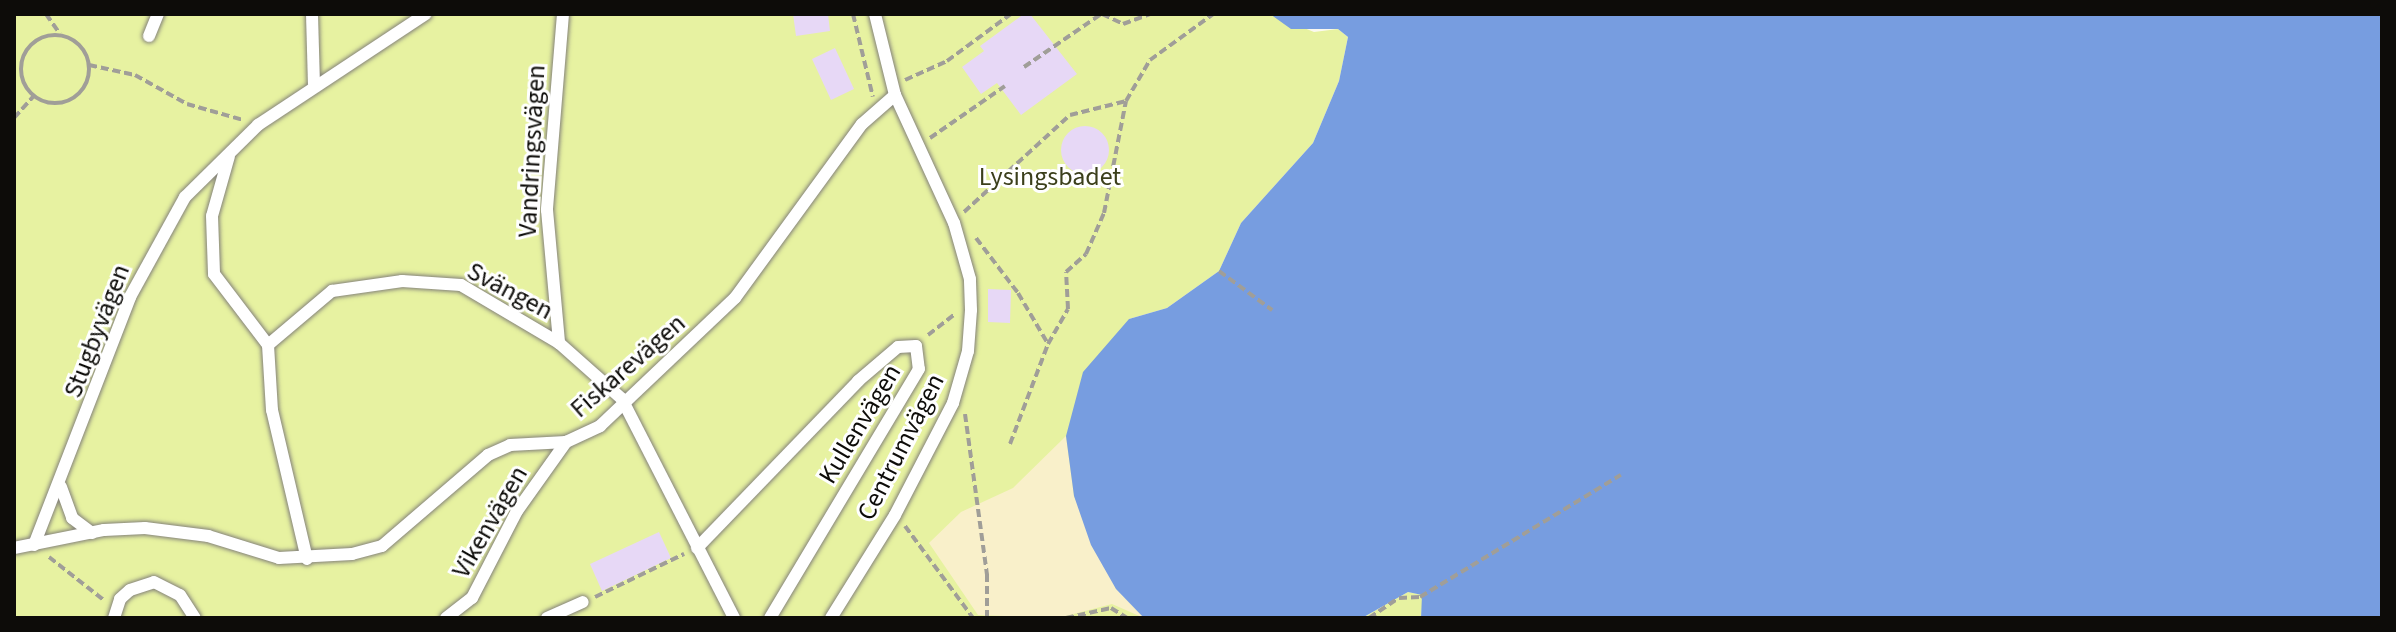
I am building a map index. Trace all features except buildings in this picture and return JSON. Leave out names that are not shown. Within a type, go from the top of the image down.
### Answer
[{"type":"lane","points":[[149,36],[158,14]]},
{"type":"lane","points":[[312,14],[314,84]]},
{"type":"lane","name":"Stugbyvägen","points":[[34,545],[61,487],[143,271],[185,197],[258,125],[314,84],[426,14]]},
{"type":"lane","name":"Vandringsvägen","points":[[559,343],[547,210],[563,14]]},
{"type":"lane","name":"Centrumvägen","points":[[831,618],[895,515],[953,403],[968,351],[971,310],[970,279],[954,223],[893,90],[875,14]]},
{"type":"lane","name":"Fiskarevägen","points":[[14,548],[92,533],[176,530],[279,558],[307,559],[382,546],[488,455],[538,441],[566,442],[600,426],[622,399],[735,298],[893,90]]},
{"type":"lane","points":[[230,155],[212,216],[214,274],[268,345],[272,410],[307,559]]},
{"type":"lane","name":"Svängen","points":[[268,345],[332,291],[402,281],[461,285],[559,343]]},
{"type":"lane","points":[[559,343],[622,399],[734,618]]},
{"type":"lane","name":"Kullenvägen","points":[[697,548],[858,381],[898,347],[916,346],[919,369],[770,618]]},
{"type":"lane","name":"Vikenvägen","points":[[446,618],[472,598],[517,511],[566,442]]},
{"type":"lane","points":[[61,487],[72,518],[92,533]]},
{"type":"lane","points":[[114,614],[130,590],[154,582],[180,595],[195,618]]},
{"type":"lane","points":[[547,618],[583,602]]},
{"type":"path","points":[[46,14],[60,35],[80,45],[89,65],[84,88],[71,100],[52,103],[34,96],[22,78],[22,59],[36,40],[60,35]]},
{"type":"path","points":[[853,14],[861,60],[879,106]]},
{"type":"path","points":[[893,90],[947,61],[1011,14]]},
{"type":"path","points":[[1024,67],[1101,14],[1123,24],[1151,14]]},
{"type":"path","points":[[1010,444],[1028,386],[1068,309],[1066,272],[1086,254],[1104,213],[1126,101],[1150,60],[1213,14]]},
{"type":"path","points":[[14,59],[22,59]]},
{"type":"path","points":[[89,65],[135,75],[187,104],[258,125]]},
{"type":"path","points":[[928,139],[1005,86]]},
{"type":"path","points":[[14,118],[34,96]]},
{"type":"path","points":[[954,223],[1070,115],[1126,101]]},
{"type":"path","points":[[973,235],[1018,293],[1048,344]]},
{"type":"path","points":[[1219,271],[1272,310]]},
{"type":"path","points":[[916,346],[948,316],[971,310]]},
{"type":"path","points":[[965,415],[987,574],[987,618]]},
{"type":"path","points":[[1369,618],[1399,598],[1423,595],[1621,475]]},
{"type":"path","points":[[895,515],[924,545],[973,618]]},
{"type":"path","points":[[34,545],[114,614]]},
{"type":"path","points":[[583,602],[697,548]]},
{"type":"path","points":[[1066,618],[1111,608],[1127,618]]},
{"type":"green space","name":"Lysingsbadet","points":[[14,14],[1270,14],[1314,32],[1338,29],[1348,37],[1339,81],[1313,143],[1241,223],[1219,271],[1167,308],[1129,319],[1116,589],[1144,618],[14,618]]},
{"type":"green space","points":[[1408,592],[1423,595],[1421,618],[1362,618]]},
{"type":"sand","points":[[1066,436],[1074,496],[1116,589],[1144,618],[1112,604],[1058,618],[978,615],[929,543],[961,512],[1013,488]]},
{"type":"water","points":[[1270,14],[2382,14],[2382,618],[1421,618],[1422,595],[1408,592],[1362,618],[1144,618],[1116,589],[1091,545],[1074,496],[1066,436],[1083,372],[1129,319],[1167,308],[1219,271],[1241,223],[1313,143],[1339,81],[1348,37],[1338,29],[1291,29]]}]
